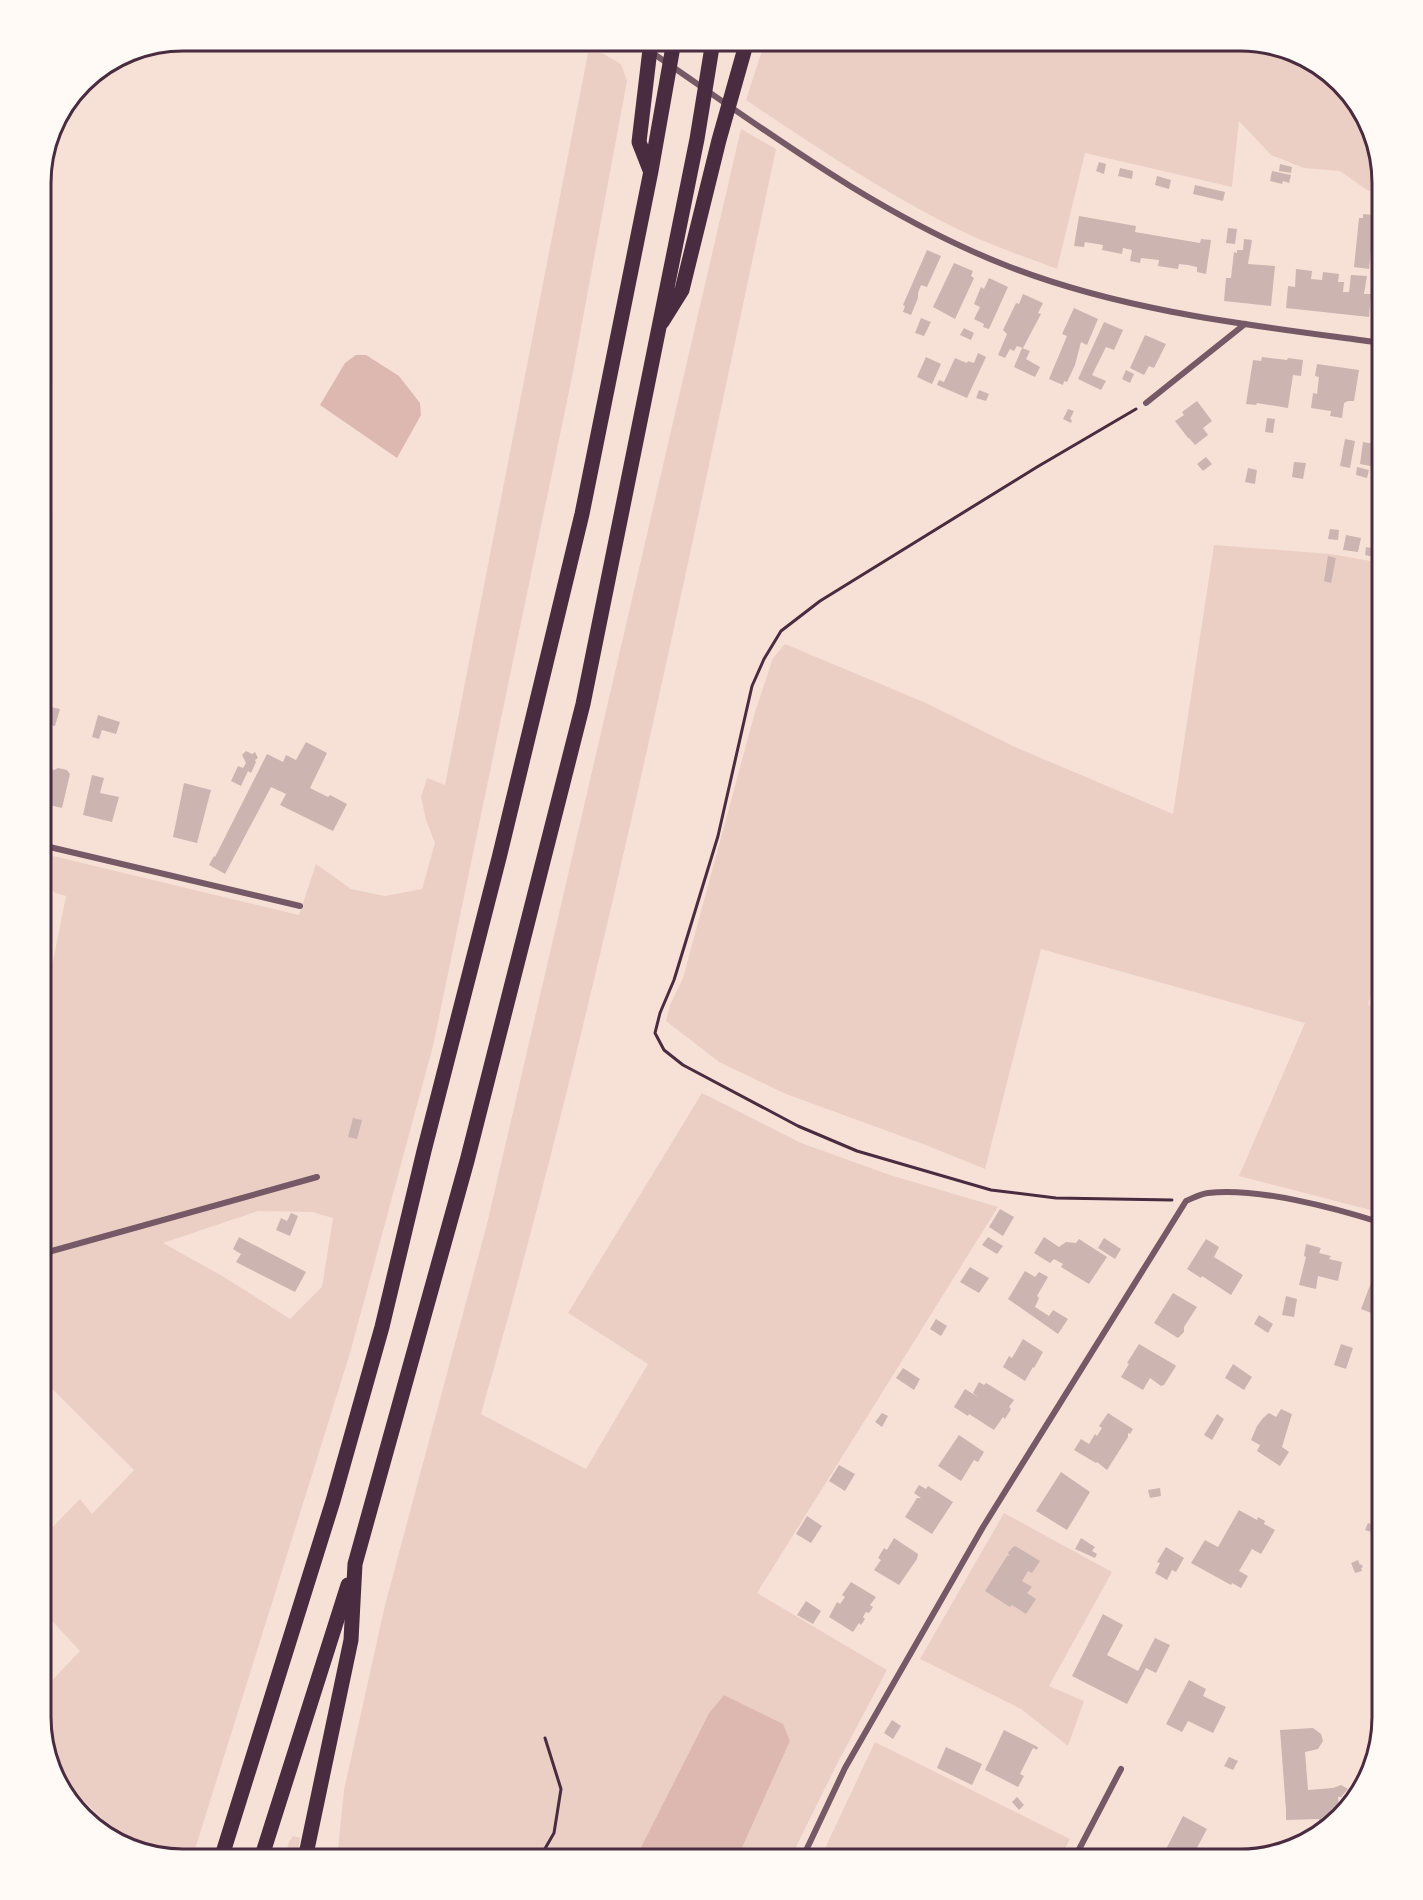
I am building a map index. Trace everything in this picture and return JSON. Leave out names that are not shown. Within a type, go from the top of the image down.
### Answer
[{"type":"highway","points":[[650,51],[639,142],[651,171]]},
{"type":"highway","points":[[224,1849],[333,1501],[382,1327],[424,1151],[499,858],[582,514],[651,171],[672,51]]},
{"type":"highway","points":[[264,1849],[355,1564],[467,1161],[583,704],[697,139],[711,51]]},
{"type":"highway","points":[[657,329],[682,290],[744,51]]},
{"type":"highway","points":[[307,1849],[351,1640],[355,1564]]},
{"type":"street","points":[[650,51],[853,189],[896,214],[1010,267],[1065,286],[1159,309],[1245,324],[1372,341]]},
{"type":"street","points":[[1146,403],[1245,324]]},
{"type":"street","points":[[51,847],[300,906]]},
{"type":"street","points":[[51,1251],[317,1177]]},
{"type":"street","points":[[807,1849],[845,1768],[983,1527],[1186,1201],[1205,1193],[1231,1192],[1274,1197],[1372,1220]]},
{"type":"street","points":[[1080,1849],[1121,1769]]},
{"type":"path","points":[[1146,403],[820,601],[782,631],[764,659],[752,686],[718,836],[674,980],[660,1013],[655,1033],[664,1050],[683,1065],[798,1126],[857,1151],[992,1190],[1056,1197],[1186,1201]]},
{"type":"path","points":[[545,1738],[561,1789],[554,1833],[545,1849]]},
{"type":"shaded area","points":[[762,51],[1249,51],[1282,58],[1306,69],[1320,78],[1339,96],[1350,110],[1362,133],[1371,166],[1372,192],[1340,171],[1304,168],[1271,155],[1239,121],[1232,187],[1085,153],[1057,269],[974,237],[895,196],[746,100]]},
{"type":"shaded area","points":[[588,53],[602,53],[621,64],[627,81],[572,377],[433,1046],[350,1353],[195,1849],[166,1848],[149,1844],[133,1839],[112,1828],[74,1792],[61,1767],[52,1734],[51,1681],[80,1651],[51,1620],[51,1529],[80,1499],[92,1514],[134,1470],[51,1388],[51,971],[66,896],[55,893],[51,888],[51,855],[299,915],[316,864],[351,889],[385,896],[422,889],[435,843],[426,820],[421,797],[427,778],[445,785]],"holes":[[[258,1211],[312,1212],[333,1218],[322,1287],[290,1319],[224,1277],[163,1243]]]},
{"type":"shaded area","points":[[741,129],[776,149],[674,625],[603,942],[565,1100],[481,1414],[586,1469],[648,1364],[568,1313],[702,1093],[801,1143],[890,1175],[998,1207],[757,1593],[887,1670],[795,1849],[741,1849],[790,1741],[724,1695],[709,1713],[640,1849],[338,1849],[344,1790],[385,1605],[487,1224]]},
{"type":"shaded area","points":[[356,355],[366,355],[399,376],[420,403],[421,415],[397,458],[320,405],[345,363]]},
{"type":"shaded area","points":[[1214,545],[1331,554],[1372,561],[1372,993],[1368,1004],[1372,1008],[1372,1210],[1239,1176],[1305,1023],[1041,949],[985,1169],[786,1094],[719,1062],[666,1021],[670,1005],[683,978],[755,712],[773,658],[785,644],[926,703],[1015,747],[1173,814]]},
{"type":"shaded area","points":[[1004,1513],[1112,1572],[1049,1686],[1084,1701],[1068,1746],[1021,1709],[920,1659]]},
{"type":"shaded area","points":[[724,1695],[783,1724],[790,1741],[741,1849],[640,1849],[709,1713]]},
{"type":"shaded area","points":[[875,1742],[1070,1839],[1064,1849],[825,1849]]},
{"type":"shaded area","points":[[293,1836],[300,1838],[298,1849],[287,1849]]},
{"type":"building","points":[[1099,162],[1106,164],[1104,174],[1096,171]]},
{"type":"building","points":[[1280,164],[1292,167],[1291,173],[1279,171]]},
{"type":"building","points":[[1120,168],[1133,171],[1132,179],[1118,176]]},
{"type":"building","points":[[1272,171],[1291,175],[1289,183],[1270,181]]},
{"type":"building","points":[[1157,176],[1171,180],[1169,189],[1155,185]]},
{"type":"building","points":[[1195,185],[1225,192],[1223,201],[1193,194]]},
{"type":"building","points":[[1363,214],[1372,215],[1369,269],[1354,267],[1359,218],[1363,218]]},
{"type":"building","points":[[1079,216],[1136,226],[1135,232],[1200,243],[1201,239],[1211,240],[1206,274],[1197,272],[1197,267],[1188,265],[1179,264],[1178,269],[1158,266],[1159,260],[1141,258],[1140,263],[1130,261],[1132,250],[1123,248],[1122,254],[1102,250],[1103,245],[1085,242],[1084,247],[1074,246]]},
{"type":"building","points":[[1228,228],[1237,229],[1235,244],[1226,243]]},
{"type":"building","points":[[1244,239],[1252,240],[1248,264],[1275,266],[1271,306],[1224,301],[1226,278],[1231,278],[1234,252],[1243,250]]},
{"type":"building","points":[[927,250],[941,256],[927,287],[921,285],[911,315],[903,312],[905,306],[903,305]]},
{"type":"building","points":[[954,263],[973,271],[971,276],[974,278],[955,319],[933,307]]},
{"type":"building","points":[[1296,269],[1312,271],[1311,279],[1322,280],[1323,272],[1339,274],[1338,282],[1344,282],[1343,292],[1349,292],[1351,275],[1367,276],[1364,294],[1371,294],[1369,317],[1286,308],[1288,286],[1295,287]]},
{"type":"building","points":[[989,278],[1008,287],[989,329],[974,319],[980,307],[974,304],[981,287],[984,289]]},
{"type":"building","points":[[1023,294],[1043,303],[1038,313],[1041,314],[1023,348],[1017,346],[1014,351],[1010,349],[1005,358],[998,355],[1007,334],[1003,330]]},
{"type":"building","points":[[1074,308],[1098,319],[1087,345],[1081,342],[1075,365],[1067,382],[1064,381],[1063,385],[1049,379],[1067,336],[1062,334]]},
{"type":"building","points":[[921,318],[931,322],[924,336],[915,333]]},
{"type":"building","points":[[1104,322],[1123,330],[1114,350],[1106,347],[1092,375],[1106,381],[1101,390],[1078,379]]},
{"type":"building","points":[[964,328],[974,333],[971,340],[960,335]]},
{"type":"building","points":[[1145,335],[1166,344],[1154,368],[1149,366],[1144,375],[1130,368]]},
{"type":"building","points":[[1022,348],[1030,351],[1026,359],[1040,367],[1035,377],[1014,367]]},
{"type":"building","points":[[978,353],[986,357],[967,398],[937,385],[939,380],[944,382],[955,358],[974,363]]},
{"type":"building","points":[[926,357],[941,364],[932,384],[917,377]]},
{"type":"building","points":[[1262,357],[1303,360],[1301,376],[1293,375],[1288,408],[1257,403],[1256,405],[1246,404],[1253,360],[1261,361]]},
{"type":"building","points":[[1317,364],[1359,370],[1354,401],[1344,403],[1342,418],[1330,416],[1331,411],[1311,408],[1313,393],[1317,394],[1319,377],[1315,376]]},
{"type":"building","points":[[1126,370],[1134,374],[1130,383],[1122,379]]},
{"type":"building","points":[[979,390],[989,394],[986,401],[976,398]]},
{"type":"building","points":[[1197,401],[1212,421],[1203,428],[1208,435],[1195,445],[1175,421],[1184,415],[1182,412]]},
{"type":"building","points":[[1068,409],[1074,411],[1070,419],[1071,423],[1063,419]]},
{"type":"building","points":[[1267,418],[1275,419],[1273,433],[1265,432]]},
{"type":"building","points":[[1345,439],[1355,441],[1350,468],[1340,466]]},
{"type":"building","points":[[1363,442],[1372,444],[1371,466],[1360,464]]},
{"type":"building","points":[[1206,457],[1212,464],[1203,471],[1197,464]]},
{"type":"building","points":[[1294,462],[1306,463],[1303,479],[1292,477]]},
{"type":"building","points":[[1357,467],[1369,470],[1367,478],[1356,475]]},
{"type":"building","points":[[1248,468],[1257,470],[1255,484],[1245,482]]},
{"type":"building","points":[[1330,529],[1339,530],[1338,540],[1328,539]]},
{"type":"building","points":[[1346,535],[1361,538],[1358,552],[1343,550]]},
{"type":"building","points":[[1366,547],[1372,548],[1372,557],[1365,555]]},
{"type":"building","points":[[1328,556],[1336,558],[1331,583],[1324,581]]},
{"type":"building","points":[[51,707],[60,709],[55,726],[51,725]]},
{"type":"building","points":[[98,715],[120,722],[116,734],[102,730],[99,739],[92,737]]},
{"type":"building","points":[[306,742],[327,753],[310,788],[347,804],[333,831],[280,805],[286,794],[271,787],[225,874],[209,865],[267,754],[283,762],[286,755],[296,760]]},
{"type":"building","points":[[246,751],[252,754],[255,752],[258,758],[255,760],[251,773],[248,771],[241,786],[231,781],[238,766],[243,768],[246,763],[242,755]]},
{"type":"building","points":[[51,769],[67,770],[70,774],[62,808],[51,805]]},
{"type":"building","points":[[92,775],[104,778],[100,793],[119,797],[112,822],[83,815]]},
{"type":"building","points":[[184,783],[211,790],[197,843],[173,837]]},
{"type":"building","points":[[353,1118],[362,1120],[357,1139],[348,1137]]},
{"type":"building","points":[[1000,1209],[1014,1217],[1003,1236],[989,1227]]},
{"type":"building","points":[[291,1213],[298,1216],[290,1236],[276,1230],[281,1218],[287,1221]]},
{"type":"building","points":[[239,1237],[306,1272],[295,1292],[236,1262],[241,1254],[233,1249]]},
{"type":"building","points":[[988,1237],[1003,1246],[997,1254],[982,1245]]},
{"type":"building","points":[[1044,1237],[1059,1247],[1066,1242],[1076,1243],[1079,1239],[1107,1257],[1089,1284],[1061,1267],[1063,1264],[1054,1259],[1050,1263],[1034,1253]]},
{"type":"building","points":[[1104,1238],[1121,1249],[1115,1259],[1098,1248]]},
{"type":"building","points":[[1206,1239],[1219,1247],[1214,1257],[1243,1275],[1231,1295],[1187,1269]]},
{"type":"building","points":[[1306,1244],[1321,1248],[1319,1253],[1331,1256],[1329,1259],[1342,1262],[1338,1281],[1318,1276],[1316,1289],[1299,1285],[1306,1257],[1304,1256]]},
{"type":"building","points":[[970,1267],[989,1278],[979,1293],[960,1282]]},
{"type":"building","points":[[1025,1271],[1035,1277],[1039,1272],[1048,1277],[1037,1296],[1039,1298],[1035,1307],[1049,1316],[1053,1310],[1068,1319],[1058,1334],[1008,1299]]},
{"type":"building","points":[[1372,1280],[1372,1313],[1361,1309]]},
{"type":"building","points":[[1173,1293],[1197,1307],[1184,1327],[1184,1332],[1178,1338],[1154,1323]]},
{"type":"building","points":[[1286,1296],[1297,1299],[1294,1317],[1282,1315]]},
{"type":"building","points":[[1259,1315],[1273,1324],[1268,1333],[1254,1324]]},
{"type":"building","points":[[936,1319],[947,1326],[941,1336],[930,1329]]},
{"type":"building","points":[[1023,1339],[1043,1352],[1025,1381],[1003,1367],[1009,1356],[1012,1358]]},
{"type":"building","points":[[1139,1344],[1176,1366],[1164,1385],[1161,1386],[1150,1378],[1143,1390],[1121,1377]]},
{"type":"building","points":[[1341,1344],[1353,1348],[1346,1369],[1334,1365]]},
{"type":"building","points":[[1233,1364],[1252,1377],[1244,1390],[1225,1378]]},
{"type":"building","points":[[903,1368],[920,1379],[914,1390],[896,1378]]},
{"type":"building","points":[[979,1382],[984,1385],[986,1383],[1014,1400],[1005,1419],[1003,1417],[994,1430],[954,1407],[965,1389],[978,1397],[973,1393]]},
{"type":"building","points":[[1281,1409],[1292,1414],[1282,1447],[1289,1452],[1280,1466],[1257,1451],[1260,1445],[1251,1440],[1263,1418],[1269,1413],[1276,1417]]},
{"type":"building","points":[[882,1413],[888,1416],[882,1427],[875,1422]]},
{"type":"building","points":[[1108,1413],[1133,1429],[1130,1434],[1128,1433],[1128,1437],[1107,1470],[1074,1450],[1081,1439],[1089,1444],[1095,1434],[1097,1436],[1102,1428],[1099,1426]]},
{"type":"building","points":[[1217,1414],[1224,1419],[1212,1440],[1204,1435]]},
{"type":"building","points":[[959,1435],[984,1452],[978,1462],[974,1460],[961,1481],[938,1466]]},
{"type":"building","points":[[839,1465],[855,1474],[845,1491],[829,1481]]},
{"type":"building","points":[[1061,1472],[1090,1492],[1067,1530],[1036,1511]]},
{"type":"building","points":[[919,1485],[926,1489],[928,1486],[953,1502],[932,1534],[905,1517],[917,1498],[921,1498],[914,1493]]},
{"type":"building","points":[[1160,1488],[1161,1496],[1150,1498],[1148,1490]]},
{"type":"building","points":[[1239,1510],[1257,1520],[1258,1517],[1265,1521],[1264,1524],[1275,1530],[1261,1554],[1252,1549],[1239,1571],[1248,1576],[1241,1588],[1191,1563],[1205,1540],[1218,1547]]},
{"type":"building","points":[[807,1516],[822,1526],[811,1543],[796,1534]]},
{"type":"building","points":[[1368,1523],[1372,1524],[1372,1532],[1365,1530]]},
{"type":"building","points":[[894,1538],[918,1554],[899,1585],[874,1570],[881,1560],[878,1558],[884,1548],[887,1550]]},
{"type":"building","points":[[1081,1538],[1095,1547],[1092,1551],[1097,1554],[1095,1558],[1075,1549]]},
{"type":"building","points":[[1015,1546],[1040,1561],[1032,1573],[1028,1571],[1022,1581],[1032,1587],[1027,1593],[1036,1599],[1026,1614],[985,1591],[1009,1556],[1008,1553]]},
{"type":"building","points":[[1166,1547],[1184,1558],[1176,1572],[1172,1570],[1167,1580],[1155,1573],[1160,1563],[1157,1562]]},
{"type":"building","points":[[1358,1560],[1363,1567],[1362,1571],[1355,1573],[1351,1563]]},
{"type":"building","points":[[851,1582],[876,1597],[870,1605],[873,1607],[869,1613],[866,1612],[863,1617],[865,1619],[853,1632],[829,1617],[837,1602],[840,1604],[845,1597],[842,1595]]},
{"type":"building","points":[[806,1601],[821,1611],[813,1624],[797,1615]]},
{"type":"building","points":[[1103,1614],[1123,1625],[1107,1655],[1138,1671],[1155,1638],[1170,1645],[1156,1673],[1146,1668],[1127,1704],[1072,1676]]},
{"type":"building","points":[[1189,1680],[1206,1689],[1203,1696],[1226,1707],[1213,1733],[1188,1721],[1182,1732],[1166,1724]]},
{"type":"building","points":[[892,1720],[901,1726],[893,1739],[884,1733]]},
{"type":"building","points":[[1313,1728],[1321,1734],[1323,1741],[1318,1749],[1305,1752],[1308,1790],[1341,1785],[1348,1789],[1341,1797],[1338,1797],[1339,1804],[1319,1822],[1319,1819],[1286,1820],[1280,1730]]},
{"type":"building","points":[[1004,1730],[1038,1747],[1037,1750],[1033,1748],[1020,1774],[1024,1776],[1018,1787],[985,1770]]},
{"type":"building","points":[[946,1747],[982,1764],[972,1785],[937,1768]]},
{"type":"building","points":[[1229,1757],[1238,1761],[1233,1770],[1224,1766]]},
{"type":"building","points":[[1017,1797],[1024,1805],[1019,1810],[1012,1802]]},
{"type":"building","points":[[1183,1816],[1207,1829],[1196,1849],[1166,1849]]}]
